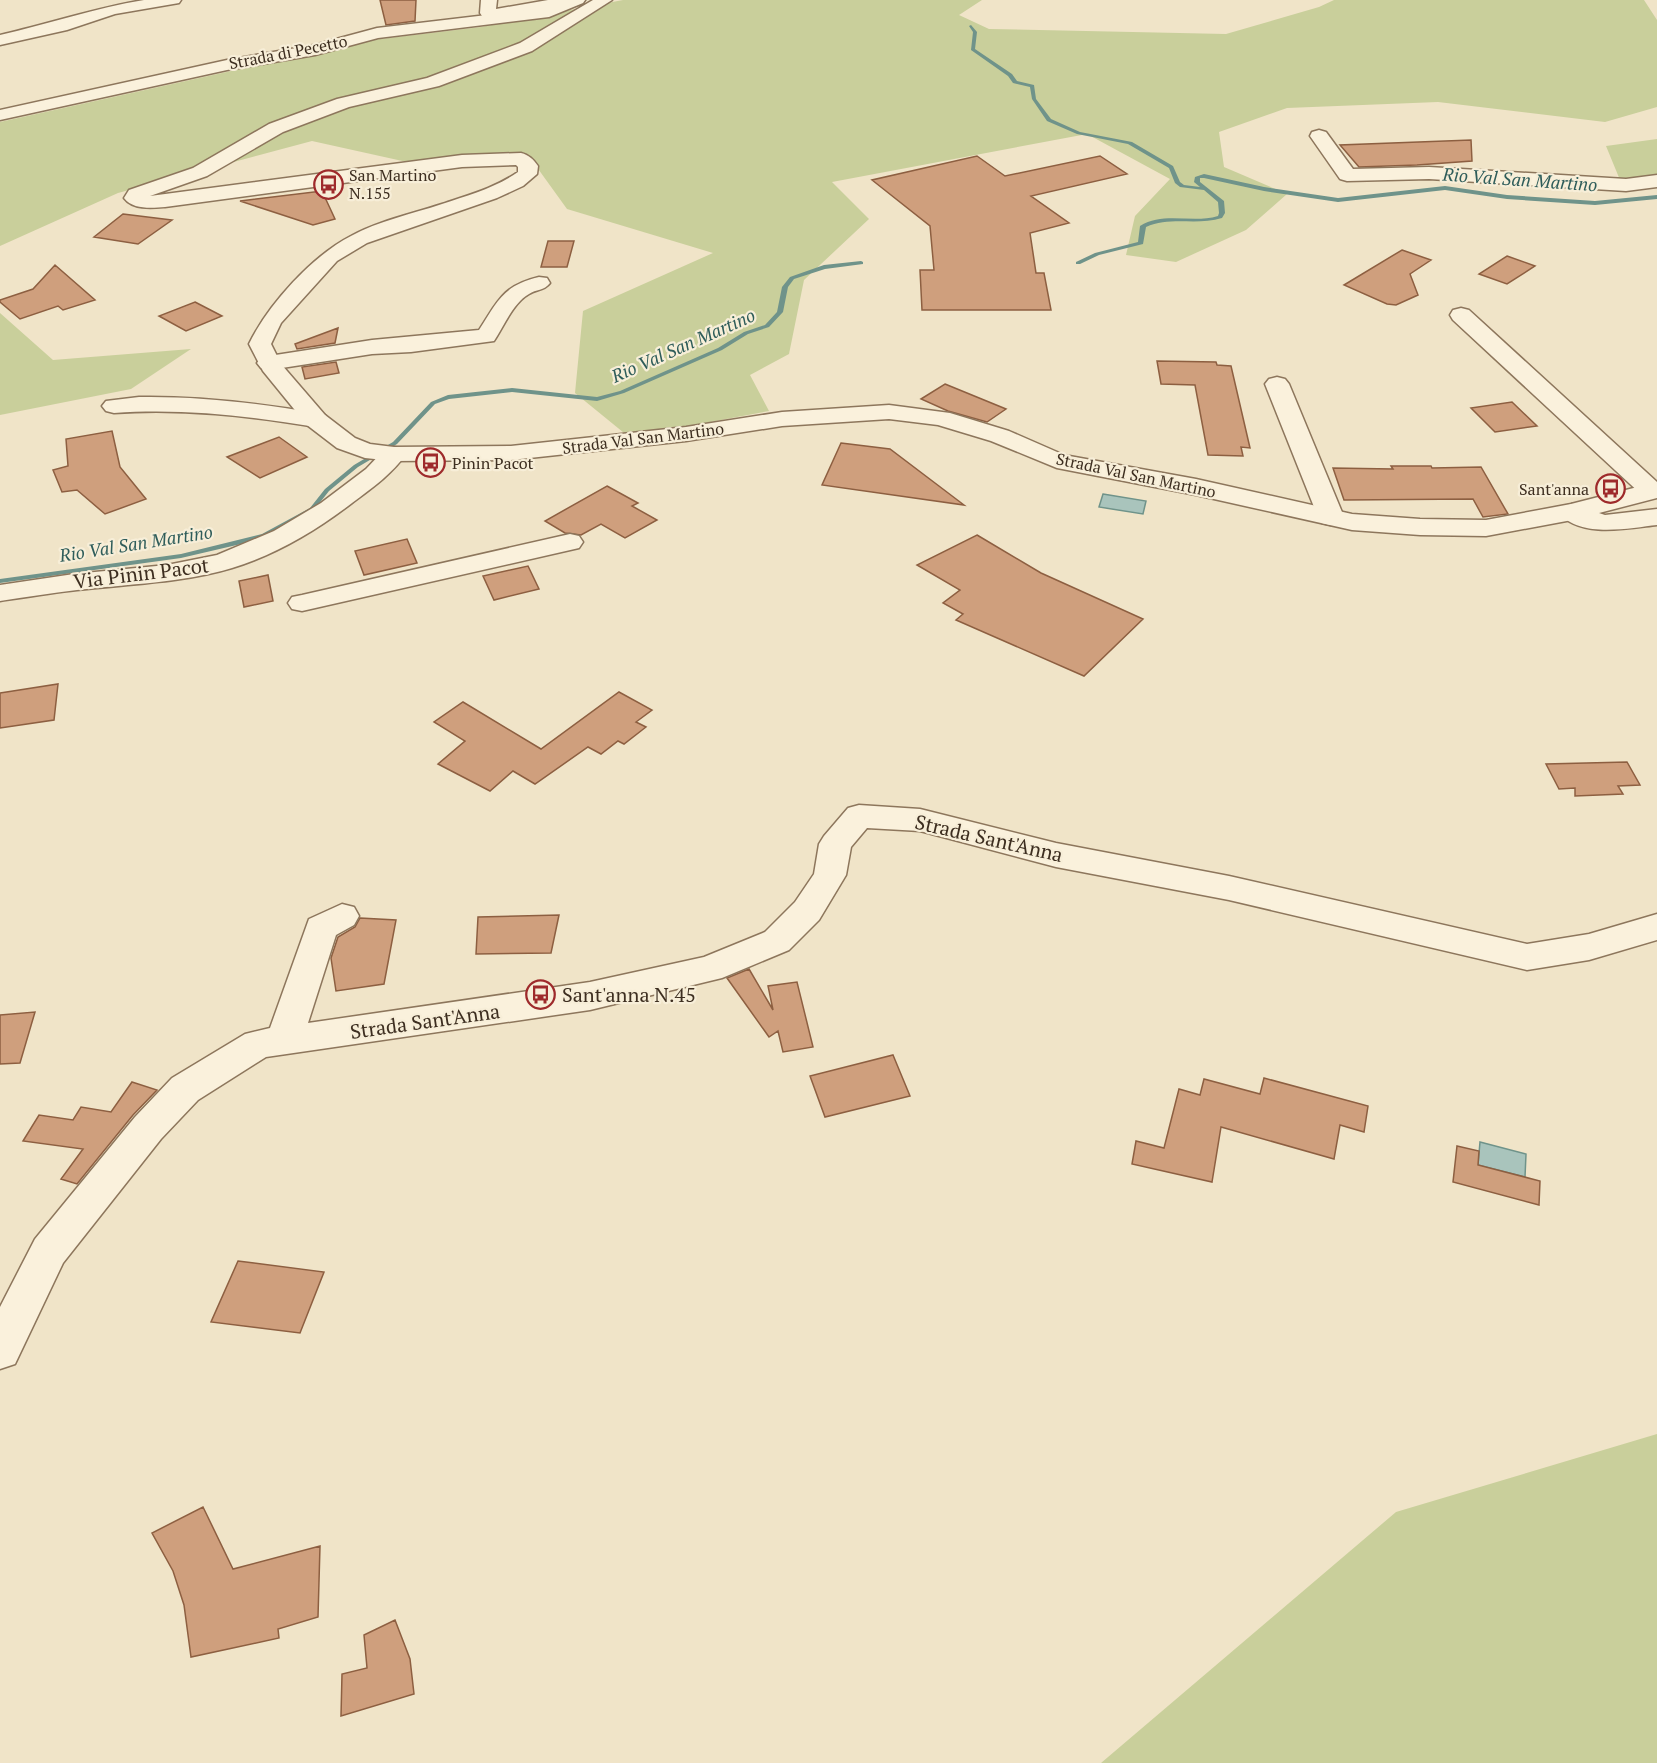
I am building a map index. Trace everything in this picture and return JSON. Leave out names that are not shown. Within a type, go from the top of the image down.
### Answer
[{"type":"street","points":[[0,40],[61,26],[113,10],[173,0]]},
{"type":"street","points":[[489,0],[488,13],[497,14],[577,0]]},
{"type":"street","name":"Strada di Pecetto","points":[[0,115],[227,65],[315,50],[377,33],[549,12],[577,0]]},
{"type":"street","name":"Strada Val San Martino","points":[[604,0],[526,47],[433,82],[343,103],[276,128],[200,172],[136,194],[134,198],[147,202],[165,201],[462,160],[521,159],[528,166],[526,174],[503,189],[360,239],[330,257],[271,321],[260,344],[269,363],[316,420],[346,443],[365,451],[394,454],[511,453],[686,434],[782,419],[889,412],[941,418],[1000,435],[1057,461],[1196,487],[1352,522],[1420,527],[1486,528],[1572,512],[1654,491]]},
{"type":"street","points":[[1319,136],[1347,175],[1429,173],[1626,185],[1657,181]]},
{"type":"street","points":[[269,363],[372,347],[486,336],[511,298],[521,290],[539,283]]},
{"type":"street","points":[[1461,315],[1654,491]]},
{"type":"street","points":[[1277,384],[1330,517]]},
{"type":"street","points":[[114,406],[190,405],[248,410],[316,420]]},
{"type":"street","name":"Via Pinin Pacot","points":[[0,593],[74,582],[167,573],[224,562],[283,537],[330,508],[375,474],[394,454]]},
{"type":"street","points":[[1572,512],[1586,520],[1602,524],[1618,524],[1657,517]]},
{"type":"street","points":[[302,603],[570,542]]},
{"type":"street","name":"Strada Sant'Anna","points":[[0,1350],[49,1251],[148,1128],[185,1089],[258,1044],[590,996],[710,969],[777,941],[807,911],[830,875],[835,844],[860,816],[920,820],[1056,855],[1229,888],[1527,957],[1589,947],[1657,927]]},
{"type":"street","points":[[284,1040],[321,928],[342,916]]},
{"type":"green space","points":[[623,0],[982,0],[959,15],[989,29],[1226,34],[1319,7],[1334,0],[1644,0],[1657,20],[1657,107],[1605,122],[1438,102],[1287,108],[1219,132],[1224,167],[1287,194],[1246,230],[1176,262],[1126,255],[1135,216],[1170,179],[1087,134],[832,182],[869,219],[804,280],[789,354],[750,375],[769,411],[629,437],[575,393],[583,311],[713,253],[567,209],[536,166],[425,166],[312,141],[118,193],[0,246],[0,122],[372,40],[481,27]]},
{"type":"green space","points":[[1657,139],[1657,182],[1620,180],[1606,146]]},
{"type":"green space","points":[[0,313],[53,360],[191,349],[131,389],[0,415]]},
{"type":"green space","points":[[1657,1434],[1657,1763],[1101,1763],[1396,1512]]},
{"type":"water","points":[[1103,494],[1146,501],[1143,514],[1099,507]]},
{"type":"water","points":[[1480,1142],[1526,1154],[1525,1177],[1478,1165]]},
{"type":"building","points":[[380,0],[416,0],[415,21],[386,25]]},
{"type":"building","points":[[1471,140],[1472,161],[1417,165],[1359,167],[1340,145]]},
{"type":"building","points":[[977,156],[1005,176],[1100,156],[1127,174],[1031,196],[1069,223],[1030,233],[1036,273],[1044,273],[1051,310],[922,310],[920,270],[934,270],[930,226],[872,180]]},
{"type":"building","points":[[322,191],[335,219],[313,225],[240,201]]},
{"type":"building","points":[[123,214],[172,220],[138,244],[94,237]]},
{"type":"building","points":[[548,241],[574,241],[567,267],[541,267]]},
{"type":"building","points":[[1402,250],[1431,260],[1410,274],[1418,295],[1396,305],[1387,304],[1344,285]]},
{"type":"building","points":[[1507,256],[1535,266],[1507,284],[1479,274]]},
{"type":"building","points":[[55,265],[95,300],[63,310],[58,306],[20,319],[0,302],[0,300],[33,289]]},
{"type":"building","points":[[195,302],[222,316],[186,331],[159,316]]},
{"type":"building","points":[[338,328],[335,343],[297,349],[295,344]]},
{"type":"building","points":[[1157,361],[1216,362],[1217,365],[1231,366],[1250,448],[1241,447],[1243,456],[1208,455],[1195,385],[1161,384]]},
{"type":"building","points":[[336,362],[339,373],[305,379],[302,367]]},
{"type":"building","points":[[945,384],[1006,409],[987,422],[948,411],[921,399]]},
{"type":"building","points":[[1512,402],[1537,426],[1495,432],[1471,408]]},
{"type":"building","points":[[112,431],[120,467],[146,499],[105,514],[77,490],[62,492],[53,470],[68,466],[66,439]]},
{"type":"building","points":[[279,437],[307,457],[260,478],[227,457]]},
{"type":"building","points":[[841,443],[890,449],[964,505],[822,485]]},
{"type":"building","points":[[1391,466],[1481,467],[1508,514],[1483,517],[1473,499],[1344,500],[1333,468],[1393,469]]},
{"type":"building","points":[[607,486],[638,503],[632,506],[657,520],[625,538],[601,524],[581,535],[565,533],[545,521]]},
{"type":"building","points":[[977,535],[1041,573],[1143,619],[1084,676],[956,620],[963,614],[943,603],[960,590],[917,565]]},
{"type":"building","points":[[407,539],[417,563],[364,575],[355,551]]},
{"type":"building","points":[[528,566],[539,589],[494,600],[483,576]]},
{"type":"building","points":[[268,575],[273,601],[244,607],[239,581]]},
{"type":"building","points":[[58,684],[54,720],[0,728],[0,693]]},
{"type":"building","points":[[619,692],[652,710],[636,722],[646,727],[624,744],[618,741],[601,754],[588,747],[535,784],[513,771],[490,791],[438,764],[465,741],[434,722],[463,702],[541,749]]},
{"type":"building","points":[[1627,762],[1640,785],[1618,786],[1623,794],[1575,796],[1575,788],[1559,789],[1546,764]]},
{"type":"building","points":[[559,915],[551,953],[476,954],[478,917]]},
{"type":"building","points":[[360,918],[396,920],[384,984],[336,991],[331,958],[338,937],[355,927]]},
{"type":"building","points":[[749,969],[773,1010],[768,986],[797,982],[813,1047],[783,1052],[778,1031],[769,1037],[727,978]]},
{"type":"building","points":[[35,1012],[20,1063],[0,1064],[0,1015]]},
{"type":"building","points":[[893,1055],[910,1096],[825,1117],[810,1076]]},
{"type":"building","points":[[1264,1078],[1368,1106],[1364,1132],[1340,1125],[1334,1159],[1221,1127],[1212,1182],[1132,1164],[1136,1141],[1164,1148],[1179,1089],[1200,1095],[1204,1079],[1260,1094]]},
{"type":"building","points":[[132,1082],[157,1090],[133,1115],[77,1184],[61,1179],[83,1149],[23,1141],[39,1115],[73,1120],[81,1107],[111,1112]]},
{"type":"building","points":[[1457,1146],[1479,1151],[1478,1165],[1540,1181],[1539,1205],[1453,1182]]},
{"type":"building","points":[[238,1261],[324,1272],[300,1333],[211,1322]]},
{"type":"building","points":[[203,1507],[233,1569],[320,1546],[318,1617],[278,1629],[279,1638],[191,1657],[184,1605],[173,1571],[152,1533]]},
{"type":"building","points":[[395,1620],[410,1659],[414,1694],[341,1716],[342,1674],[367,1668],[364,1635]]},
{"type":"waterway","points":[[971,26],[975,32],[973,49],[1010,75],[1015,82],[1032,86],[1034,99],[1049,120],[1079,133],[1130,143],[1171,167],[1178,183],[1182,186],[1203,189]]},
{"type":"waterway","name":"Rio Val San Martino","points":[[1078,263],[1097,254],[1141,243],[1143,226],[1153,222],[1172,219],[1201,221],[1220,217],[1221,201],[1197,182],[1198,177],[1204,176],[1264,189],[1338,200],[1445,188],[1507,197],[1595,203],[1657,197]]},
{"type":"waterway","name":"Rio Val San Martino","points":[[0,581],[181,556],[264,536],[312,509],[327,490],[356,466],[395,443],[433,403],[448,397],[512,390],[597,399],[622,392],[720,349],[746,333],[767,326],[780,312],[785,287],[792,278],[824,267],[861,263]]},
{"type":"place","name":"San Martino N.155","points":[[328,184]]},
{"type":"place","name":"Pinin Pacot","points":[[431,463]]},
{"type":"place","name":"Sant'anna","points":[[1610,489]]},
{"type":"place","name":"Sant'anna N.45","points":[[541,994]]}]
